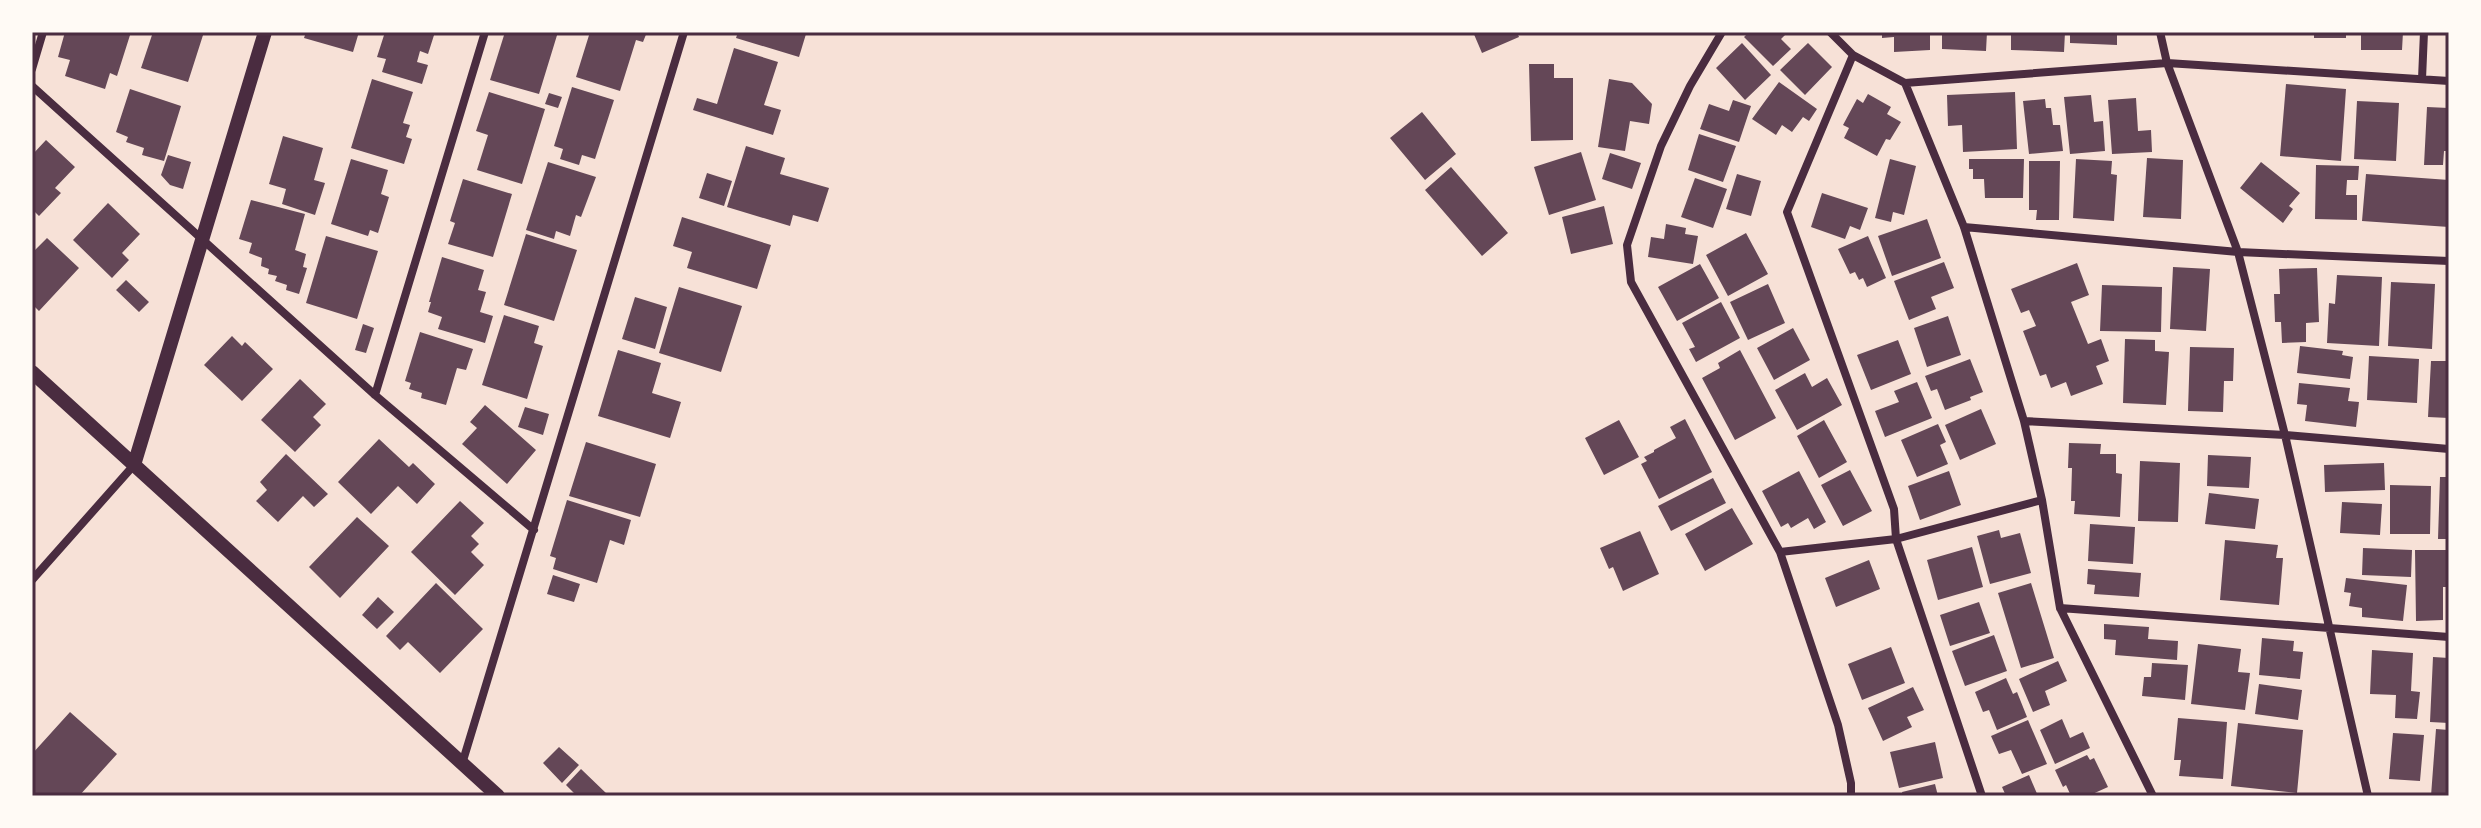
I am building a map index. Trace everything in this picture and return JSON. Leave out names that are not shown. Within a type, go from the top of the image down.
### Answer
[{"type":"street","points":[[32,69],[43,32]]},
{"type":"street","points":[[32,580],[134,465],[265,32]]},
{"type":"street","points":[[375,395],[485,32]]},
{"type":"street","points":[[462,765],[684,32]]},
{"type":"street","points":[[1722,32],[1690,86],[1661,146],[1627,245],[1631,282],[1780,552],[1838,725],[1851,796]]},
{"type":"street","points":[[1830,32],[1853,55],[1905,83],[2167,63],[2449,81]]},
{"type":"street","points":[[2160,32],[2167,63],[2238,252],[2285,435],[2368,796]]},
{"type":"street","points":[[2422,79],[2424,32]]},
{"type":"street","points":[[1853,55],[1787,212],[1894,509],[1896,539],[1982,796]]},
{"type":"street","points":[[1905,83],[1964,227],[2024,421],[2042,500],[2060,608],[2153,796]]},
{"type":"street","points":[[32,86],[375,395],[534,530]]},
{"type":"street","points":[[1964,227],[2238,252],[2449,261]]},
{"type":"street","points":[[32,372],[498,796]]},
{"type":"street","points":[[2024,421],[2285,435],[2449,449]]},
{"type":"street","points":[[1780,552],[1896,539],[2042,500]]},
{"type":"street","points":[[2060,608],[2449,637]]},
{"type":"building","points":[[65,32],[131,32],[117,76],[110,73],[105,89],[65,76],[70,60],[58,57]]},
{"type":"building","points":[[153,32],[204,32],[188,82],[141,68]]},
{"type":"building","points":[[306,32],[359,32],[353,52],[304,38]]},
{"type":"building","points":[[385,32],[435,32],[428,54],[420,51],[417,62],[428,65],[422,84],[382,72],[386,59],[377,57]]},
{"type":"building","points":[[505,32],[558,32],[539,94],[490,80]]},
{"type":"building","points":[[590,32],[647,32],[643,42],[636,40],[620,91],[576,77]]},
{"type":"building","points":[[738,32],[806,34],[799,57],[736,38]]},
{"type":"building","points":[[1473,32],[1517,32],[1519,37],[1482,53]]},
{"type":"building","points":[[1749,32],[1788,32],[1781,39],[1791,49],[1773,66],[1744,37]]},
{"type":"building","points":[[1882,32],[1930,32],[1930,50],[1894,52],[1894,37],[1882,38]]},
{"type":"building","points":[[1942,32],[1987,32],[1986,51],[1942,49]]},
{"type":"building","points":[[2011,32],[2065,32],[2064,52],[2011,50]]},
{"type":"building","points":[[2070,32],[2117,32],[2117,45],[2070,43]]},
{"type":"building","points":[[2314,32],[2346,32],[2346,38],[2314,38]]},
{"type":"building","points":[[2361,32],[2403,32],[2402,50],[2361,50]]},
{"type":"building","points":[[1742,43],[1771,75],[1745,100],[1716,68]]},
{"type":"building","points":[[1808,43],[1832,67],[1805,95],[1780,70]]},
{"type":"building","points":[[734,48],[778,62],[764,105],[781,110],[773,135],[693,110],[697,98],[717,104]]},
{"type":"building","points":[[1529,64],[1554,64],[1554,78],[1573,78],[1573,140],[1531,141]]},
{"type":"building","points":[[372,79],[413,92],[403,123],[410,125],[406,137],[412,139],[404,164],[351,148]]},
{"type":"building","points":[[1609,79],[1632,83],[1652,104],[1649,124],[1630,121],[1625,151],[1598,147]]},
{"type":"building","points":[[1779,82],[1817,109],[1809,121],[1803,117],[1792,132],[1782,125],[1776,135],[1752,119]]},
{"type":"building","points":[[2286,84],[2346,89],[2341,161],[2280,156]]},
{"type":"building","points":[[572,87],[614,100],[595,159],[582,155],[579,165],[560,159],[563,149],[554,146]]},
{"type":"building","points":[[130,89],[181,106],[164,161],[142,155],[144,148],[126,142],[128,137],[116,132]]},
{"type":"building","points":[[489,92],[545,109],[522,184],[477,170],[488,135],[476,131]]},
{"type":"building","points":[[2015,92],[2017,149],[1963,152],[1962,125],[1948,126],[1947,95]]},
{"type":"building","points":[[549,93],[562,97],[558,108],[545,104]]},
{"type":"building","points":[[1868,94],[1891,107],[1887,114],[1901,122],[1890,140],[1886,139],[1877,156],[1844,138],[1849,128],[1843,125],[1857,99],[1863,103]]},
{"type":"building","points":[[2091,95],[2094,122],[2103,121],[2105,151],[2070,154],[2064,97]]},
{"type":"building","points":[[2136,98],[2138,131],[2151,130],[2152,152],[2112,154],[2108,100]]},
{"type":"building","points":[[2045,99],[2046,108],[2051,108],[2053,125],[2060,125],[2063,151],[2029,154],[2023,101]]},
{"type":"building","points":[[1733,100],[1751,106],[1739,142],[1700,129],[1709,104],[1729,111]]},
{"type":"building","points":[[2357,101],[2399,103],[2396,161],[2354,159]]},
{"type":"building","points":[[2427,107],[2449,108],[2449,151],[2444,151],[2443,165],[2424,165]]},
{"type":"building","points":[[1422,112],[1456,154],[1425,180],[1390,138]]},
{"type":"building","points":[[1699,134],[1736,146],[1723,182],[1688,170]]},
{"type":"building","points":[[283,136],[323,148],[314,180],[325,183],[315,215],[282,204],[286,189],[269,184]]},
{"type":"building","points":[[46,140],[75,167],[55,188],[61,193],[39,216],[32,209],[32,155]]},
{"type":"building","points":[[746,146],[785,158],[780,174],[829,188],[818,222],[793,215],[790,226],[727,207]]},
{"type":"building","points":[[1581,152],[1596,200],[1549,215],[1534,167]]},
{"type":"building","points":[[1610,153],[1641,163],[1632,189],[1602,179]]},
{"type":"building","points":[[168,155],[191,162],[183,189],[170,185],[161,175]]},
{"type":"building","points":[[2147,158],[2183,160],[2181,219],[2143,217]]},
{"type":"building","points":[[351,159],[388,170],[381,194],[389,197],[378,233],[370,230],[368,236],[331,224]]},
{"type":"building","points":[[1890,159],[1916,166],[1904,215],[1893,212],[1891,222],[1875,218]]},
{"type":"building","points":[[1969,159],[2024,159],[2023,198],[1985,198],[1984,179],[1973,179]]},
{"type":"building","points":[[2076,159],[2112,161],[2111,174],[2117,175],[2114,221],[2073,218]]},
{"type":"building","points":[[2029,161],[2060,161],[2059,220],[2036,220],[2037,210],[2029,210]]},
{"type":"building","points":[[548,162],[596,177],[581,217],[576,215],[570,236],[556,231],[554,239],[526,230]]},
{"type":"building","points":[[2261,162],[2300,193],[2289,206],[2293,209],[2283,223],[2240,188]]},
{"type":"building","points":[[2316,165],[2359,166],[2358,180],[2347,180],[2346,195],[2357,195],[2357,220],[2315,219]]},
{"type":"building","points":[[1451,167],[1508,233],[1482,256],[1425,190]]},
{"type":"building","points":[[707,173],[732,181],[724,206],[699,198]]},
{"type":"building","points":[[1737,174],[1761,181],[1751,216],[1726,209]]},
{"type":"building","points":[[2366,174],[2449,180],[2449,227],[2362,221]]},
{"type":"building","points":[[1695,178],[1727,189],[1713,228],[1681,217]]},
{"type":"building","points":[[463,179],[512,194],[493,257],[448,244],[455,223],[450,221]]},
{"type":"building","points":[[1822,193],[1868,208],[1860,230],[1850,226],[1845,239],[1811,227]]},
{"type":"building","points":[[251,200],[305,214],[295,250],[306,254],[303,267],[307,268],[299,294],[286,290],[287,285],[275,281],[277,276],[268,274],[269,269],[261,266],[262,258],[249,253],[252,243],[239,239]]},
{"type":"building","points":[[108,203],[140,234],[122,253],[129,260],[112,278],[73,240]]},
{"type":"building","points":[[1604,206],[1613,244],[1571,254],[1562,217]]},
{"type":"building","points":[[682,217],[771,245],[757,289],[687,268],[692,252],[673,246]]},
{"type":"building","points":[[1927,219],[1941,258],[1892,276],[1878,236]]},
{"type":"building","points":[[1666,224],[1686,228],[1685,234],[1698,236],[1693,264],[1648,257],[1651,237],[1664,239]]},
{"type":"building","points":[[1746,233],[1768,274],[1728,296],[1706,255]]},
{"type":"building","points":[[526,234],[577,250],[554,321],[504,305]]},
{"type":"building","points":[[326,236],[378,251],[357,319],[306,303]]},
{"type":"building","points":[[1868,236],[1886,278],[1867,287],[1863,278],[1859,280],[1855,272],[1850,274],[1838,249]]},
{"type":"building","points":[[47,238],[79,268],[39,311],[32,304],[32,253]]},
{"type":"building","points":[[442,257],[484,270],[478,290],[486,292],[480,312],[493,316],[485,343],[438,329],[442,317],[428,312]]},
{"type":"building","points":[[1944,262],[1954,288],[1931,297],[1936,309],[1909,320],[1894,281]]},
{"type":"building","points":[[2077,263],[2089,295],[2071,302],[2088,344],[2101,339],[2109,361],[2096,366],[2103,384],[2071,396],[2066,382],[2051,388],[2046,374],[2040,376],[2023,331],[2036,326],[2029,310],[2021,313],[2011,289]]},
{"type":"building","points":[[1700,264],[1719,298],[1677,321],[1658,287]]},
{"type":"building","points":[[2173,267],[2210,269],[2206,331],[2170,329]]},
{"type":"building","points":[[2317,268],[2319,322],[2306,323],[2306,342],[2282,343],[2281,322],[2275,322],[2274,294],[2280,294],[2279,269]]},
{"type":"building","points":[[2337,275],[2382,277],[2379,346],[2327,343],[2329,303],[2335,304]]},
{"type":"building","points":[[126,280],[149,302],[139,312],[116,290]]},
{"type":"building","points":[[2391,282],[2435,284],[2432,349],[2388,346]]},
{"type":"building","points":[[1768,284],[1785,323],[1748,340],[1730,302]]},
{"type":"building","points":[[2102,285],[2162,287],[2161,332],[2100,331]]},
{"type":"building","points":[[679,287],[742,306],[721,372],[659,353]]},
{"type":"building","points":[[635,297],[667,307],[655,349],[622,339]]},
{"type":"building","points":[[1721,302],[1740,338],[1696,362],[1689,349],[1695,347],[1682,323]]},
{"type":"building","points":[[504,315],[539,326],[534,343],[543,346],[527,399],[482,385]]},
{"type":"building","points":[[1948,316],[1961,355],[1927,367],[1914,328]]},
{"type":"building","points":[[363,324],[374,328],[366,353],[355,350]]},
{"type":"building","points":[[1793,328],[1810,360],[1774,380],[1757,348]]},
{"type":"building","points":[[420,332],[473,349],[466,370],[457,368],[446,405],[421,398],[422,393],[409,389],[411,383],[405,381]]},
{"type":"building","points":[[232,336],[242,346],[245,342],[273,369],[242,401],[204,365]]},
{"type":"building","points":[[2125,339],[2155,340],[2155,351],[2169,352],[2166,405],[2123,403]]},
{"type":"building","points":[[1898,340],[1911,374],[1871,390],[1857,355]]},
{"type":"building","points":[[2300,346],[2343,351],[2342,355],[2353,357],[2350,379],[2297,373]]},
{"type":"building","points":[[2190,347],[2234,348],[2233,381],[2224,381],[2223,412],[2188,411]]},
{"type":"building","points":[[618,350],[661,363],[652,393],[681,402],[670,438],[598,416]]},
{"type":"building","points":[[1740,350],[1776,418],[1735,440],[1702,378],[1720,368],[1718,363]]},
{"type":"building","points":[[2369,356],[2419,359],[2417,403],[2367,400]]},
{"type":"building","points":[[1970,359],[1983,392],[1945,410],[1937,389],[1931,391],[1925,376]]},
{"type":"building","points":[[2431,361],[2449,361],[2449,418],[2428,417]]},
{"type":"building","points":[[1805,373],[1812,387],[1827,378],[1842,405],[1797,430],[1775,390]]},
{"type":"building","points":[[300,379],[326,404],[313,417],[321,425],[295,452],[261,420]]},
{"type":"building","points":[[1917,382],[1932,418],[1885,437],[1875,411],[1899,402],[1894,391]]},
{"type":"building","points":[[2299,383],[2350,388],[2348,401],[2359,402],[2356,427],[2305,421],[2307,405],[2297,404]]},
{"type":"building","points":[[485,405],[536,450],[507,484],[462,444],[477,428],[470,422]]},
{"type":"building","points":[[525,407],[549,414],[543,435],[518,427]]},
{"type":"building","points":[[1981,409],[1996,444],[1960,460],[1945,425]]},
{"type":"building","points":[[1685,419],[1712,472],[1659,499],[1641,464],[1647,461],[1644,457],[1676,438],[1670,427]]},
{"type":"building","points":[[1619,420],[1639,457],[1604,475],[1585,438]]},
{"type":"building","points":[[1824,420],[1847,462],[1819,478],[1797,436]]},
{"type":"building","points":[[1938,424],[1946,442],[1940,445],[1948,464],[1917,477],[1901,440]]},
{"type":"building","points":[[379,439],[409,467],[413,463],[435,484],[417,504],[398,486],[371,514],[338,482]]},
{"type":"building","points":[[586,442],[656,464],[640,517],[569,496]]},
{"type":"building","points":[[2069,443],[2101,444],[2100,454],[2116,454],[2116,473],[2122,474],[2120,517],[2074,514],[2075,501],[2071,501],[2072,468],[2068,468]]},
{"type":"building","points":[[286,454],[328,494],[314,507],[303,496],[278,522],[256,501],[267,490],[260,482]]},
{"type":"building","points":[[2208,455],[2251,457],[2249,488],[2207,486]]},
{"type":"building","points":[[2140,461],[2180,463],[2178,522],[2138,521]]},
{"type":"building","points":[[2384,463],[2385,490],[2325,492],[2324,465]]},
{"type":"building","points":[[1850,470],[1872,511],[1843,526],[1821,485]]},
{"type":"building","points":[[1799,471],[1826,522],[1814,529],[1808,518],[1791,528],[1788,523],[1781,527],[1762,491]]},
{"type":"building","points":[[1949,471],[1961,505],[1920,520],[1908,486]]},
{"type":"building","points":[[2440,477],[2449,477],[2449,539],[2438,539]]},
{"type":"building","points":[[1713,478],[1726,503],[1671,531],[1658,506]]},
{"type":"building","points":[[2390,485],[2431,486],[2430,534],[2390,534]]},
{"type":"building","points":[[2209,493],[2259,499],[2255,529],[2205,524]]},
{"type":"building","points":[[567,500],[631,520],[624,545],[610,540],[597,583],[553,569],[556,558],[550,556]]},
{"type":"building","points":[[460,501],[484,523],[471,536],[479,544],[471,552],[484,565],[455,595],[411,552]]},
{"type":"building","points":[[2342,502],[2382,504],[2380,535],[2340,533]]},
{"type":"building","points":[[1732,508],[1753,544],[1705,571],[1685,534]]},
{"type":"building","points":[[357,517],[389,546],[340,598],[309,567]]},
{"type":"building","points":[[2090,524],[2135,527],[2133,564],[2088,561]]},
{"type":"building","points":[[1999,530],[2001,538],[2020,533],[2031,573],[1990,584],[1977,536]]},
{"type":"building","points":[[1640,531],[1659,574],[1623,591],[1613,567],[1609,569],[1600,548]]},
{"type":"building","points":[[2225,540],[2278,545],[2276,558],[2283,558],[2279,605],[2220,600]]},
{"type":"building","points":[[1972,547],[1983,587],[1938,600],[1927,560]]},
{"type":"building","points":[[2363,548],[2412,550],[2411,577],[2362,575]]},
{"type":"building","points":[[2415,550],[2449,550],[2449,587],[2443,587],[2443,620],[2416,621]]},
{"type":"building","points":[[1869,560],[1880,589],[1836,607],[1825,578]]},
{"type":"building","points":[[2088,569],[2141,573],[2139,597],[2094,594],[2095,585],[2087,584]]},
{"type":"building","points":[[553,575],[580,584],[574,602],[547,594]]},
{"type":"building","points":[[2346,578],[2407,585],[2403,621],[2362,617],[2362,608],[2349,606],[2351,593],[2344,592]]},
{"type":"building","points":[[436,583],[483,629],[440,673],[408,642],[400,650],[386,636]]},
{"type":"building","points":[[2031,583],[2054,658],[2021,668],[1998,593]]},
{"type":"building","points":[[378,597],[394,612],[377,629],[362,615]]},
{"type":"building","points":[[1979,602],[1990,633],[1950,646],[1940,615]]},
{"type":"building","points":[[2104,624],[2149,627],[2148,639],[2178,641],[2177,660],[2115,655],[2116,640],[2104,639]]},
{"type":"building","points":[[1994,635],[2007,671],[1965,686],[1952,651]]},
{"type":"building","points":[[2262,638],[2294,641],[2293,651],[2303,652],[2300,679],[2259,675]]},
{"type":"building","points":[[2198,644],[2241,649],[2238,672],[2250,673],[2245,710],[2191,704]]},
{"type":"building","points":[[1891,647],[1905,683],[1862,700],[1848,664]]},
{"type":"building","points":[[2372,650],[2413,653],[2411,691],[2420,692],[2417,719],[2395,718],[2396,695],[2370,694]]},
{"type":"building","points":[[2433,657],[2449,658],[2449,723],[2430,722]]},
{"type":"building","points":[[2058,661],[2067,681],[2045,691],[2050,705],[2033,712],[2019,679]]},
{"type":"building","points":[[2152,663],[2188,665],[2185,700],[2142,696],[2144,677],[2151,677]]},
{"type":"building","points":[[2006,678],[2013,694],[2017,692],[2027,717],[1997,730],[1989,710],[1983,712],[1975,692]]},
{"type":"building","points":[[2259,684],[2302,690],[2298,720],[2255,714]]},
{"type":"building","points":[[1913,687],[1924,710],[1907,717],[1912,727],[1883,741],[1868,708]]},
{"type":"building","points":[[70,712],[117,754],[79,796],[32,796],[32,754]]},
{"type":"building","points":[[2178,718],[2227,722],[2223,779],[2179,776],[2181,760],[2174,760]]},
{"type":"building","points":[[2062,719],[2070,738],[2083,732],[2090,748],[2055,764],[2040,730]]},
{"type":"building","points":[[2028,720],[2047,764],[2022,774],[2011,750],[1999,754],[1991,736]]},
{"type":"building","points":[[2238,723],[2303,730],[2297,793],[2231,786]]},
{"type":"building","points":[[2436,729],[2449,730],[2449,796],[2431,796]]},
{"type":"building","points":[[2393,733],[2424,735],[2420,781],[2389,779]]},
{"type":"building","points":[[1935,742],[1943,778],[1899,788],[1890,752]]},
{"type":"building","points":[[559,747],[579,765],[562,783],[543,763]]},
{"type":"building","points":[[2087,755],[2090,760],[2094,758],[2108,787],[2088,796],[2071,796],[2055,770]]},
{"type":"building","points":[[581,769],[607,794],[605,796],[577,796],[566,785]]},
{"type":"building","points":[[2029,775],[2038,796],[2006,796],[2002,787]]},
{"type":"building","points":[[1935,784],[1938,796],[1903,796],[1902,792]]}]
